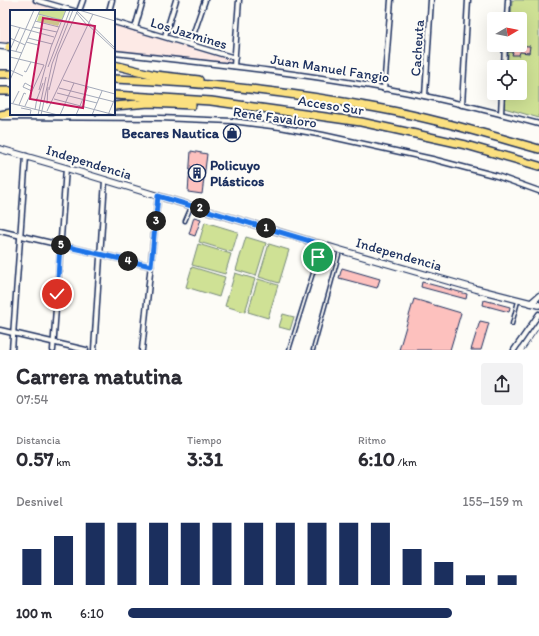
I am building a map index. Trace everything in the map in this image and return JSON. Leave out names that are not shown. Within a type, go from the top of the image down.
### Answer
[{"type":"highway","points":[[115,65],[155,75],[267,87],[294,95]]},
{"type":"highway","name":"Acceso Sur","points":[[115,78],[294,95],[377,108],[411,115],[539,149]]},
{"type":"highway","points":[[0,91],[10,92]]},
{"type":"highway","name":"Acceso Sur","points":[[115,95],[250,106],[361,122],[466,145],[539,166]]},
{"type":"highway","points":[[115,106],[149,103],[210,106],[349,125],[395,129]]},
{"type":"highway","points":[[0,116],[10,113]]},
{"type":"street","points":[[36,0],[53,2],[72,10]]},
{"type":"street","points":[[79,10],[83,0]]},
{"type":"street","points":[[109,10],[112,0]]},
{"type":"street","points":[[135,28],[143,0]]},
{"type":"street","points":[[165,36],[176,0]]},
{"type":"street","points":[[190,44],[205,0]]},
{"type":"street","points":[[234,66],[239,0]]},
{"type":"street","points":[[384,89],[391,0]]},
{"type":"street","name":"Cacheuta","points":[[425,96],[431,0]]},
{"type":"street","points":[[462,105],[468,0]]},
{"type":"street","points":[[507,12],[508,0]]},
{"type":"street","name":"Los Jazmines","points":[[115,22],[235,58]]},
{"type":"street","points":[[0,46],[10,47]]},
{"type":"street","name":"Juan Manuel Fangio","points":[[115,53],[234,66],[384,89],[425,96],[539,124]]},
{"type":"street","points":[[501,114],[502,100]]},
{"type":"street","name":"René Favaloro","points":[[0,116],[22,118],[160,118],[232,121],[280,127],[432,159],[497,176],[539,191]]},
{"type":"street","name":"Independencia","points":[[0,149],[340,250],[539,305]]},
{"type":"street","points":[[12,350],[26,156]]},
{"type":"street","points":[[53,350],[66,168]]},
{"type":"street","points":[[94,350],[105,180]]},
{"type":"street","points":[[142,350],[158,196]]},
{"type":"street","points":[[0,231],[151,266]]},
{"type":"street","points":[[531,303],[539,296]]},
{"type":"street","points":[[514,350],[539,314]]},
{"type":"street","points":[[0,330],[86,350]]},
{"type":"lane","points":[[185,221],[192,206]]},
{"type":"lane","points":[[289,350],[318,257],[320,244]]},
{"type":"lane","points":[[313,350],[340,250]]},
{"type":"lane","points":[[512,324],[518,300]]},
{"type":"shaded area","points":[[0,0],[36,0],[71,10],[10,10],[10,47],[0,46]]},
{"type":"shaded area","points":[[115,22],[235,58],[234,66],[115,53]]},
{"type":"green space","points":[[512,0],[539,0],[539,118],[504,108],[505,100],[527,100],[527,60],[508,60],[508,52],[527,52],[527,12],[511,12]]},
{"type":"green space","points":[[205,222],[238,232],[232,252],[199,242]]},
{"type":"green space","points":[[246,237],[266,243],[256,276],[236,270]]},
{"type":"green space","points":[[198,244],[231,254],[225,274],[192,265]]},
{"type":"green space","points":[[269,244],[289,250],[279,283],[259,277]]},
{"type":"green space","points":[[192,267],[225,277],[219,297],[186,287]]},
{"type":"green space","points":[[235,273],[255,279],[245,312],[225,306]]},
{"type":"green space","points":[[258,279],[278,285],[268,318],[248,312]]},
{"type":"green space","points":[[283,314],[294,317],[290,330],[279,327]]},
{"type":"building","points":[[527,46],[530,46],[529,53],[520,52],[527,52]]},
{"type":"building","points":[[513,52],[520,52],[519,55],[512,55]]},
{"type":"building","name":"Policuyo Plásticos","points":[[191,151],[207,154],[202,194],[188,192]]},
{"type":"building","points":[[194,217],[201,219],[195,236],[189,234]]},
{"type":"building","points":[[342,268],[380,279],[377,288],[339,278]]},
{"type":"building","points":[[422,282],[467,294],[466,299],[421,287]]},
{"type":"building","points":[[414,299],[461,313],[450,350],[399,350]]},
{"type":"building","points":[[484,300],[510,307],[509,312],[483,305]]},
{"type":"building","points":[[480,321],[489,323],[481,350],[471,350]]},
{"type":"tram line","points":[[524,350],[539,328]]},
{"type":"place","name":"Becares Nautica","points":[[232,133]]},
{"type":"place","name":"Policuyo Plásticos","points":[[197,173]]},
{"type":"route","points":[[57,294],[60,245],[151,266],[158,196],[320,244],[318,257]]}]
